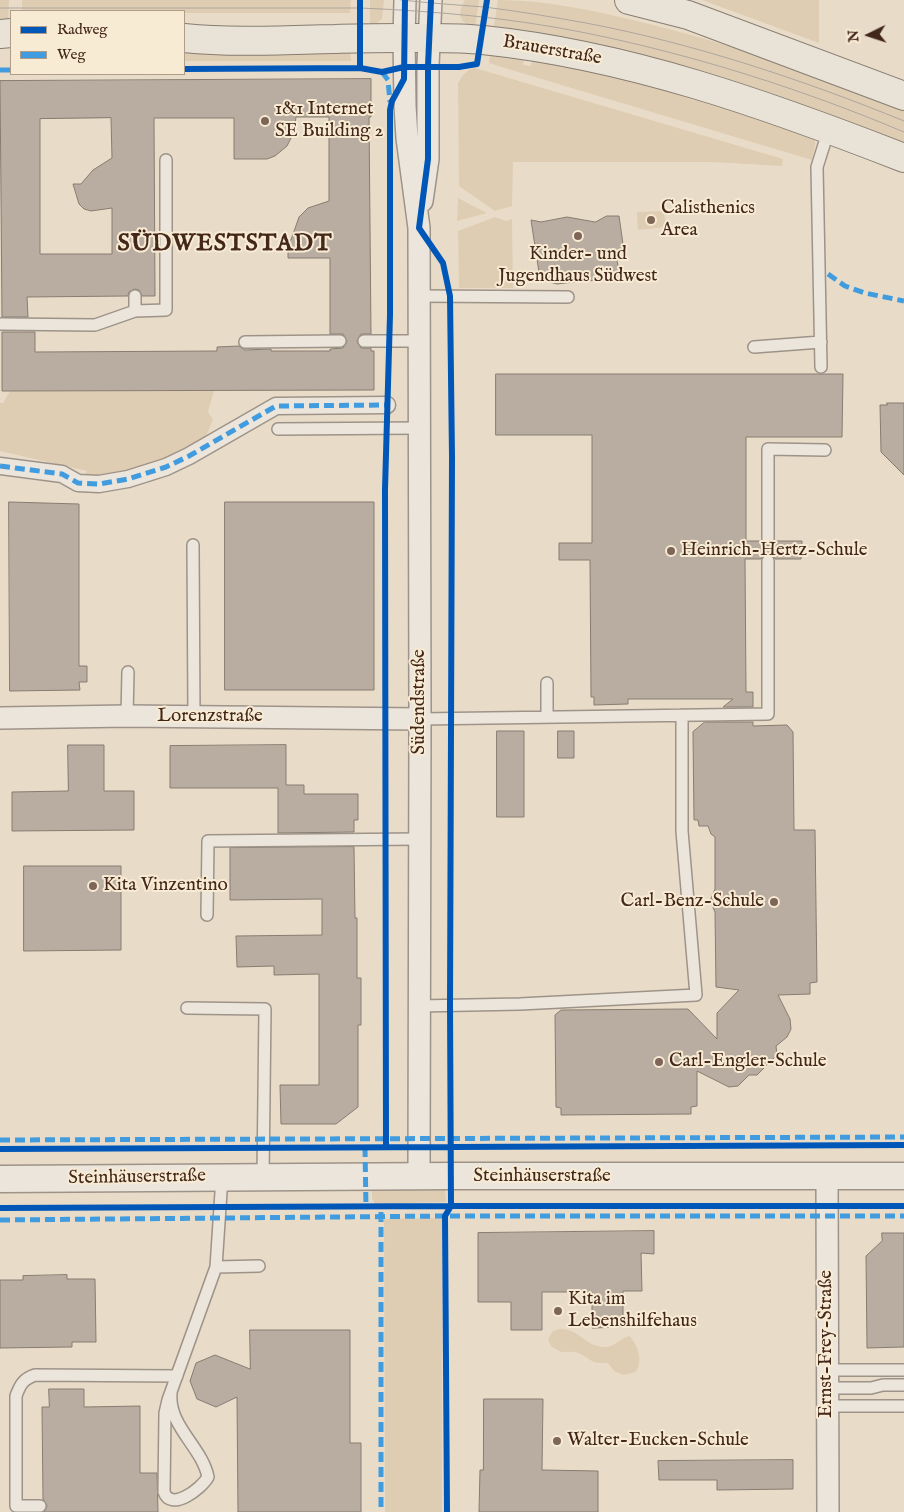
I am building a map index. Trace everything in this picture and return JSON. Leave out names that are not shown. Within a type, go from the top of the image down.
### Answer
[{"type":"main road","points":[[629,0],[688,15],[904,96]]},
{"type":"main road","name":"Brauerstraße","points":[[185,38],[238,42],[416,38],[482,39],[584,55],[670,77],[730,95],[829,129],[904,158]]},
{"type":"street","name":"Südendstraße","points":[[405,0],[416,38]]},
{"type":"street","name":"Südendstraße","points":[[419,1176],[419,228],[407,138],[416,38],[431,0]]},
{"type":"street","points":[[0,466],[62,474],[78,482],[99,484],[128,479],[166,467],[276,406],[387,405]]},
{"type":"street","name":"Lorenzstraße","points":[[0,718],[127,716],[420,719]]},
{"type":"street","name":"Steinhäuserstraße","points":[[0,1179],[419,1176],[904,1176]]},
{"type":"street","name":"Ernst-Frey-Straße","points":[[827,1176],[828,1512]]},
{"type":"lane","points":[[820,368],[817,167],[829,129]]},
{"type":"lane","points":[[0,324],[95,324],[136,311],[166,310],[166,160]]},
{"type":"lane","points":[[135,296],[136,311]]},
{"type":"lane","points":[[418,296],[568,297]]},
{"type":"lane","points":[[245,342],[340,341]]},
{"type":"lane","points":[[364,341],[419,341]]},
{"type":"lane","points":[[754,347],[820,342]]},
{"type":"lane","points":[[278,430],[419,428]]},
{"type":"lane","points":[[768,539],[768,450],[824,450]]},
{"type":"lane","points":[[193,545],[194,717]]},
{"type":"lane","points":[[420,719],[768,714],[768,561]]},
{"type":"lane","points":[[127,716],[128,672]]},
{"type":"lane","points":[[547,683],[547,718]]},
{"type":"lane","points":[[419,1006],[520,1004],[696,995],[682,831],[682,715]]},
{"type":"lane","points":[[207,915],[208,841],[419,839]]},
{"type":"lane","points":[[187,1008],[265,1009],[263,1177]]},
{"type":"lane","points":[[171,1393],[170,1402],[176,1420],[202,1462],[208,1477],[186,1500],[175,1504],[166,1498],[164,1492],[165,1413],[171,1393],[216,1267],[222,1177]]},
{"type":"lane","points":[[216,1267],[259,1266]]},
{"type":"lane","points":[[828,1388],[904,1370]]},
{"type":"lane","points":[[40,1506],[16,1506],[16,1396],[19,1386],[26,1378],[35,1375],[178,1376]]},
{"type":"lane","points":[[828,1388],[871,1388],[883,1385],[904,1384]]},
{"type":"lane","points":[[828,1388],[904,1406]]},
{"type":"shaded area","points":[[0,0],[9,0],[8,25],[0,19]]},
{"type":"shaded area","points":[[22,0],[351,0],[350,13],[185,13],[185,10],[22,10]]},
{"type":"shaded area","points":[[370,0],[384,0],[382,19],[376,24],[370,25]]},
{"type":"shaded area","points":[[465,0],[479,0],[475,28],[463,21],[461,17],[462,5]]},
{"type":"shaded area","points":[[498,0],[551,4],[637,21],[739,49],[838,83],[904,108],[904,146],[493,32]]},
{"type":"shaded area","points":[[702,0],[819,0],[819,43]]},
{"type":"shaded area","points":[[185,48],[241,53],[350,52],[351,61],[185,61]]},
{"type":"shaded area","points":[[490,54],[524,58],[523,65],[531,66],[532,59],[569,65],[688,93],[815,139],[812,160],[489,63]]},
{"type":"shaded area","points":[[475,68],[783,159],[782,166],[712,162],[513,162],[512,206],[495,211],[459,186],[458,83],[467,71]]},
{"type":"shaded area","points":[[458,198],[487,213],[457,221]]},
{"type":"shaded area","name":"Calisthenics Area","points":[[664,211],[666,227],[638,230],[637,212]]},
{"type":"shaded area","points":[[495,217],[506,221],[512,219],[513,288],[459,288],[458,231]]},
{"type":"shaded area","points":[[10,391],[214,391],[208,412],[213,419],[208,433],[203,440],[194,448],[180,455],[146,466],[81,479],[87,471],[0,451],[0,403],[3,403]]},
{"type":"shaded area","points":[[372,1189],[445,1189],[446,1202],[375,1204],[372,1199]]},
{"type":"shaded area","points":[[442,1218],[442,1512],[385,1512],[384,1219]]},
{"type":"shaded area","points":[[559,1329],[572,1331],[592,1344],[606,1347],[630,1336],[639,1353],[639,1363],[636,1372],[623,1375],[614,1371],[608,1363],[594,1362],[576,1352],[561,1352],[551,1346],[548,1339],[553,1331]]},
{"type":"building","points":[[371,79],[371,117],[369,117],[371,334],[361,334],[357,341],[361,348],[371,348],[371,351],[374,351],[374,390],[2,391],[2,332],[35,332],[35,352],[217,351],[217,347],[239,346],[245,350],[330,351],[330,349],[343,348],[347,341],[343,334],[330,334],[330,258],[288,258],[288,240],[291,240],[299,217],[308,208],[329,201],[329,117],[296,117],[294,132],[287,146],[275,156],[267,159],[234,159],[234,118],[154,118],[155,296],[142,296],[139,290],[135,289],[129,292],[128,296],[27,297],[28,317],[2,317],[0,81]],"holes":[[[111,118],[112,158],[93,170],[81,184],[73,184],[79,204],[84,209],[91,211],[112,208],[112,254],[40,254],[40,119]]]},
{"type":"building","name":"Kinder- und Jugendhaus Südwest","points":[[607,216],[619,216],[624,251],[616,255],[620,276],[605,280],[557,284],[540,279],[531,220],[541,222],[567,217],[595,222]]},
{"type":"building","points":[[496,374],[843,374],[842,437],[746,437],[746,541],[761,541],[764,545],[768,546],[772,545],[775,541],[802,541],[801,559],[775,559],[772,555],[768,554],[764,555],[761,559],[745,559],[746,692],[753,692],[753,707],[723,707],[733,699],[628,699],[628,704],[594,705],[594,697],[591,697],[590,560],[559,560],[559,543],[592,543],[592,435],[496,435]]},
{"type":"building","points":[[887,403],[904,403],[904,475],[881,452],[880,405],[887,405]]},
{"type":"building","points":[[9,502],[79,504],[79,666],[87,666],[87,682],[79,682],[80,690],[10,691]]},
{"type":"building","points":[[225,502],[374,502],[374,690],[225,690]]},
{"type":"building","points":[[705,722],[753,722],[753,726],[787,725],[793,732],[794,830],[815,830],[817,982],[810,983],[810,994],[778,995],[790,1019],[791,1029],[787,1037],[776,1046],[777,1055],[757,1075],[749,1075],[738,1086],[729,1087],[697,1071],[697,1106],[691,1107],[691,1114],[561,1115],[561,1108],[556,1107],[555,1015],[561,1010],[688,1009],[717,1039],[717,1013],[739,990],[716,987],[715,912],[710,901],[715,889],[715,837],[711,834],[708,826],[699,826],[698,820],[694,820],[693,732]]},
{"type":"building","points":[[497,731],[524,731],[524,817],[497,817]]},
{"type":"building","points":[[558,731],[574,731],[574,758],[558,758]]},
{"type":"building","points":[[68,745],[104,745],[104,791],[134,791],[134,830],[12,831],[12,792],[68,791]]},
{"type":"building","points":[[286,745],[286,785],[304,785],[304,794],[358,794],[358,820],[354,820],[354,832],[278,833],[278,788],[170,788],[170,746]]},
{"type":"building","points":[[354,847],[357,978],[361,978],[361,1025],[358,1025],[358,1107],[336,1124],[281,1124],[280,1085],[319,1085],[319,974],[274,975],[274,966],[237,967],[236,936],[322,935],[322,899],[230,900],[230,848]]},
{"type":"building","points":[[24,866],[121,866],[121,950],[24,951]]},
{"type":"building","points":[[654,1231],[654,1254],[641,1253],[642,1291],[623,1291],[623,1327],[592,1328],[592,1292],[542,1292],[542,1330],[511,1330],[511,1302],[478,1302],[478,1233]]},
{"type":"building","points":[[882,1233],[904,1233],[904,1347],[867,1348],[866,1256],[882,1241]]},
{"type":"building","points":[[67,1275],[67,1279],[95,1279],[96,1342],[72,1342],[72,1347],[0,1348],[0,1280],[23,1280],[23,1276]]},
{"type":"building","points":[[250,1330],[350,1330],[350,1443],[361,1443],[361,1512],[238,1512],[237,1397],[216,1407],[197,1399],[190,1381],[196,1363],[215,1355],[250,1369]]},
{"type":"building","points":[[49,1389],[84,1389],[84,1407],[140,1406],[140,1473],[157,1473],[158,1512],[44,1512],[47,1506],[43,1499],[42,1407],[49,1407]]},
{"type":"building","points":[[484,1399],[543,1399],[542,1470],[598,1471],[598,1512],[479,1512],[480,1470],[483,1470]]},
{"type":"building","points":[[793,1460],[793,1489],[717,1490],[717,1480],[659,1480],[658,1461]]},
{"type":"tram line","points":[[401,0],[509,10],[626,31],[747,64],[827,91],[904,121]]},
{"type":"tram line","points":[[0,8],[360,8],[445,13],[502,19],[586,33],[707,63],[826,101],[904,132]]},
{"type":"marked path","points":[[0,70],[10,70]]},
{"type":"marked path","points":[[382,72],[388,80],[390,102]]},
{"type":"marked path","points":[[828,274],[845,286],[865,293],[904,301]]},
{"type":"marked path","points":[[0,466],[62,474],[78,483],[99,484],[128,479],[166,467],[189,456],[276,406],[387,405]]},
{"type":"marked path","points":[[0,1140],[904,1137]]},
{"type":"marked path","points":[[365,1147],[366,1209]]},
{"type":"marked path","points":[[381,1212],[381,1512]]},
{"type":"marked path","points":[[0,1220],[445,1216],[904,1216]]},
{"type":"cycle path","points":[[360,0],[360,68]]},
{"type":"cycle path","points":[[386,1147],[385,489],[390,315],[390,110],[392,101],[404,79],[405,0]]},
{"type":"cycle path","points":[[431,0],[428,66],[428,159],[419,228],[443,263],[450,296],[452,457],[451,1206],[445,1216],[447,1512]]},
{"type":"cycle path","points":[[185,69],[360,68],[382,72],[404,67],[459,67],[477,64],[487,0]]},
{"type":"cycle path","points":[[0,1149],[904,1145]]},
{"type":"cycle path","points":[[0,1208],[904,1206]]},
{"type":"place","name":"1&1 Internet SE Building 2","points":[[265,121]]},
{"type":"place","name":"Calisthenics Area","points":[[651,220]]},
{"type":"place","name":"Kinder- und Jugendhaus Südwest","points":[[578,236]]},
{"type":"place","name":"Heinrich-Hertz-Schule","points":[[671,551]]},
{"type":"place","name":"Kita Vinzentino","points":[[93,886]]},
{"type":"place","name":"Carl-Benz-Schule","points":[[774,902]]},
{"type":"place","name":"Carl-Engler-Schule","points":[[659,1062]]},
{"type":"place","name":"Kita im Lebenshilfehaus","points":[[558,1311]]},
{"type":"place","name":"Walter-Eucken-Schule","points":[[557,1441]]},
{"type":"district","name":"SÜDWESTSTADT","points":[[225,245]]}]
